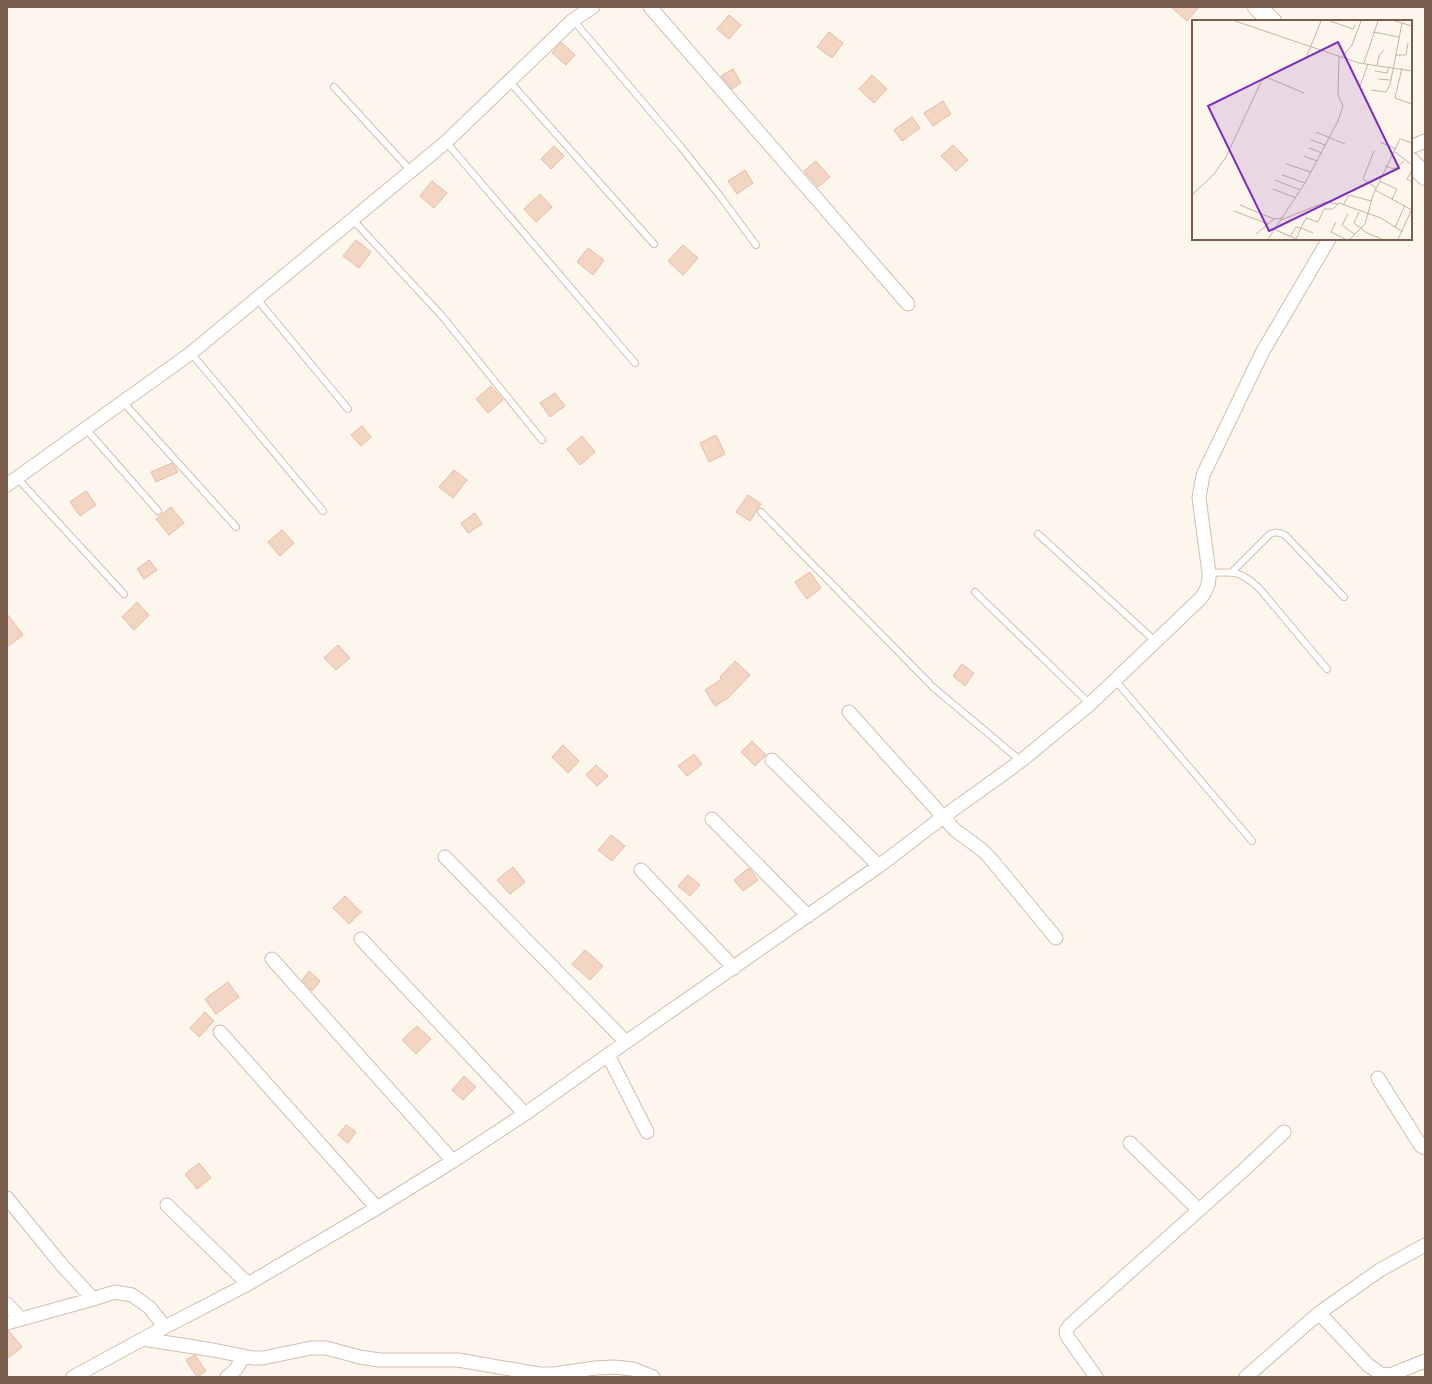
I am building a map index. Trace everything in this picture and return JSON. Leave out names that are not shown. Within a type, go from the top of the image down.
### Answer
[{"type":"street","points":[[12,481],[191,353],[446,142],[573,20],[593,7]]},
{"type":"street","points":[[650,7],[908,304]]},
{"type":"street","points":[[1257,7],[1271,20]]},
{"type":"street","points":[[1412,147],[1425,141]]},
{"type":"street","points":[[1412,163],[1425,176]]},
{"type":"street","points":[[73,1377],[248,1284],[377,1208],[525,1114],[879,866],[943,817],[1021,761],[1090,704],[1156,642],[1201,598],[1206,591],[1210,581],[1199,498],[1203,475],[1263,351],[1328,240]]},
{"type":"street","points":[[849,712],[943,817],[961,835],[982,850],[990,858],[1056,938]]},
{"type":"street","points":[[772,760],[879,866]]},
{"type":"street","points":[[712,819],[808,916]]},
{"type":"street","points":[[444,857],[626,1042]]},
{"type":"street","points":[[641,870],[734,968]]},
{"type":"street","points":[[361,939],[525,1114]]},
{"type":"street","points":[[272,959],[453,1161]]},
{"type":"street","points":[[220,1032],[377,1208]]},
{"type":"street","points":[[608,1055],[647,1132]]},
{"type":"street","points":[[1378,1078],[1421,1146],[1425,1148]]},
{"type":"street","points":[[1096,1377],[1067,1336],[1066,1331],[1069,1326],[1284,1132]]},
{"type":"street","points":[[1130,1143],[1199,1210]]},
{"type":"street","points":[[7,1198],[61,1264],[93,1299]]},
{"type":"street","points":[[167,1205],[248,1284]]},
{"type":"street","points":[[1246,1377],[1319,1313],[1380,1270],[1425,1245]]},
{"type":"street","points":[[7,1323],[115,1292],[132,1295],[150,1308],[165,1327]]},
{"type":"street","points":[[7,1304],[21,1319]]},
{"type":"street","points":[[1319,1313],[1368,1365],[1381,1374],[1390,1375],[1425,1361]]},
{"type":"street","points":[[143,1340],[263,1358],[310,1348],[326,1348],[360,1357],[379,1360],[458,1360],[539,1374],[554,1374],[595,1368],[614,1367],[633,1369],[653,1377]]},
{"type":"street","points":[[227,1377],[239,1367],[242,1356]]},
{"type":"lane","points":[[573,20],[686,153],[756,245]]},
{"type":"lane","points":[[509,81],[654,244]]},
{"type":"lane","points":[[334,87],[411,171]]},
{"type":"lane","points":[[446,142],[635,363]]},
{"type":"lane","points":[[353,220],[442,316],[542,440]]},
{"type":"lane","points":[[256,299],[348,409]]},
{"type":"lane","points":[[191,353],[323,511]]},
{"type":"lane","points":[[124,402],[236,527]]},
{"type":"lane","points":[[86,429],[158,511]]},
{"type":"lane","points":[[12,481],[124,594]]},
{"type":"lane","points":[[761,512],[934,688],[1021,761]]},
{"type":"lane","points":[[1232,572],[1270,534],[1280,532],[1344,596]]},
{"type":"lane","points":[[1038,534],[1156,642]]},
{"type":"lane","points":[[1209,573],[1232,572],[1242,575],[1259,588],[1327,669]]},
{"type":"lane","points":[[975,592],[1090,704]]},
{"type":"lane","points":[[1115,680],[1252,841]]},
{"type":"building","points":[[1171,7],[1199,7],[1187,21]]},
{"type":"building","points":[[729,15],[741,25],[729,39],[717,29]]},
{"type":"building","points":[[829,32],[843,43],[832,58],[817,47]]},
{"type":"building","points":[[561,42],[575,55],[566,65],[552,53]]},
{"type":"building","points":[[733,69],[741,83],[732,89],[721,76]]},
{"type":"building","points":[[872,75],[887,89],[874,103],[859,89]]},
{"type":"building","points":[[943,101],[951,114],[933,126],[924,113]]},
{"type":"building","points":[[912,117],[920,128],[902,141],[894,130]]},
{"type":"building","points":[[953,145],[968,160],[956,171],[941,156]]},
{"type":"building","points":[[554,146],[564,156],[551,169],[541,159]]},
{"type":"building","points":[[816,161],[830,177],[818,187],[804,171]]},
{"type":"building","points":[[745,170],[753,183],[737,194],[728,181]]},
{"type":"building","points":[[432,181],[447,193],[434,208],[420,196]]},
{"type":"building","points":[[540,194],[552,207],[536,222],[524,209]]},
{"type":"building","points":[[356,240],[371,252],[359,268],[343,256]]},
{"type":"building","points":[[683,245],[698,258],[683,275],[668,261]]},
{"type":"building","points":[[588,248],[604,260],[593,275],[577,262]]},
{"type":"building","points":[[491,386],[503,400],[488,413],[476,399]]},
{"type":"building","points":[[555,393],[565,406],[550,417],[540,403]]},
{"type":"building","points":[[362,426],[371,437],[361,446],[351,435]]},
{"type":"building","points":[[716,435],[725,454],[709,462],[700,443]]},
{"type":"building","points":[[582,436],[595,452],[580,465],[567,449]]},
{"type":"building","points":[[172,463],[178,472],[156,482],[151,472]]},
{"type":"building","points":[[454,470],[467,480],[453,498],[439,487]]},
{"type":"building","points":[[86,491],[96,505],[80,516],[70,502]]},
{"type":"building","points":[[748,495],[761,504],[750,521],[736,512]]},
{"type":"building","points":[[171,507],[184,523],[169,535],[156,519]]},
{"type":"building","points":[[475,513],[482,524],[468,533],[461,523]]},
{"type":"building","points":[[282,530],[294,543],[280,556],[268,542]]},
{"type":"building","points":[[149,560],[157,570],[144,579],[137,569]]},
{"type":"building","points":[[810,572],[821,588],[807,599],[795,582]]},
{"type":"building","points":[[137,602],[149,615],[134,630],[122,617]]},
{"type":"building","points":[[7,614],[23,635],[7,647]]},
{"type":"building","points":[[338,645],[350,658],[336,670],[324,658]]},
{"type":"building","points":[[735,661],[750,675],[728,698],[715,706],[705,690],[722,679],[720,677]]},
{"type":"building","points":[[962,664],[974,673],[965,686],[953,676]]},
{"type":"building","points":[[752,741],[766,755],[755,766],[741,752]]},
{"type":"building","points":[[563,745],[579,761],[568,773],[552,757]]},
{"type":"building","points":[[694,754],[702,764],[687,776],[678,766]]},
{"type":"building","points":[[596,765],[608,776],[597,786],[586,775]]},
{"type":"building","points":[[611,835],[625,846],[612,861],[598,850]]},
{"type":"building","points":[[513,867],[525,882],[510,894],[497,880]]},
{"type":"building","points":[[749,868],[758,880],[743,891],[734,880]]},
{"type":"building","points":[[688,875],[700,885],[690,896],[678,886]]},
{"type":"building","points":[[345,896],[361,912],[349,924],[333,908]]},
{"type":"building","points":[[585,950],[603,966],[590,980],[572,964]]},
{"type":"building","points":[[309,971],[320,981],[312,991],[302,980]]},
{"type":"building","points":[[228,982],[239,997],[216,1014],[205,999]]},
{"type":"building","points":[[205,1012],[214,1021],[199,1037],[190,1028]]},
{"type":"building","points":[[417,1026],[431,1039],[416,1054],[402,1040]]},
{"type":"building","points":[[464,1076],[476,1087],[463,1100],[452,1090]]},
{"type":"building","points":[[346,1125],[356,1132],[348,1143],[338,1135]]},
{"type":"building","points":[[199,1163],[211,1178],[197,1189],[185,1174]]},
{"type":"building","points":[[7,1331],[9,1331],[22,1347],[7,1359]]},
{"type":"building","points":[[195,1355],[206,1371],[197,1377],[186,1360]]}]
